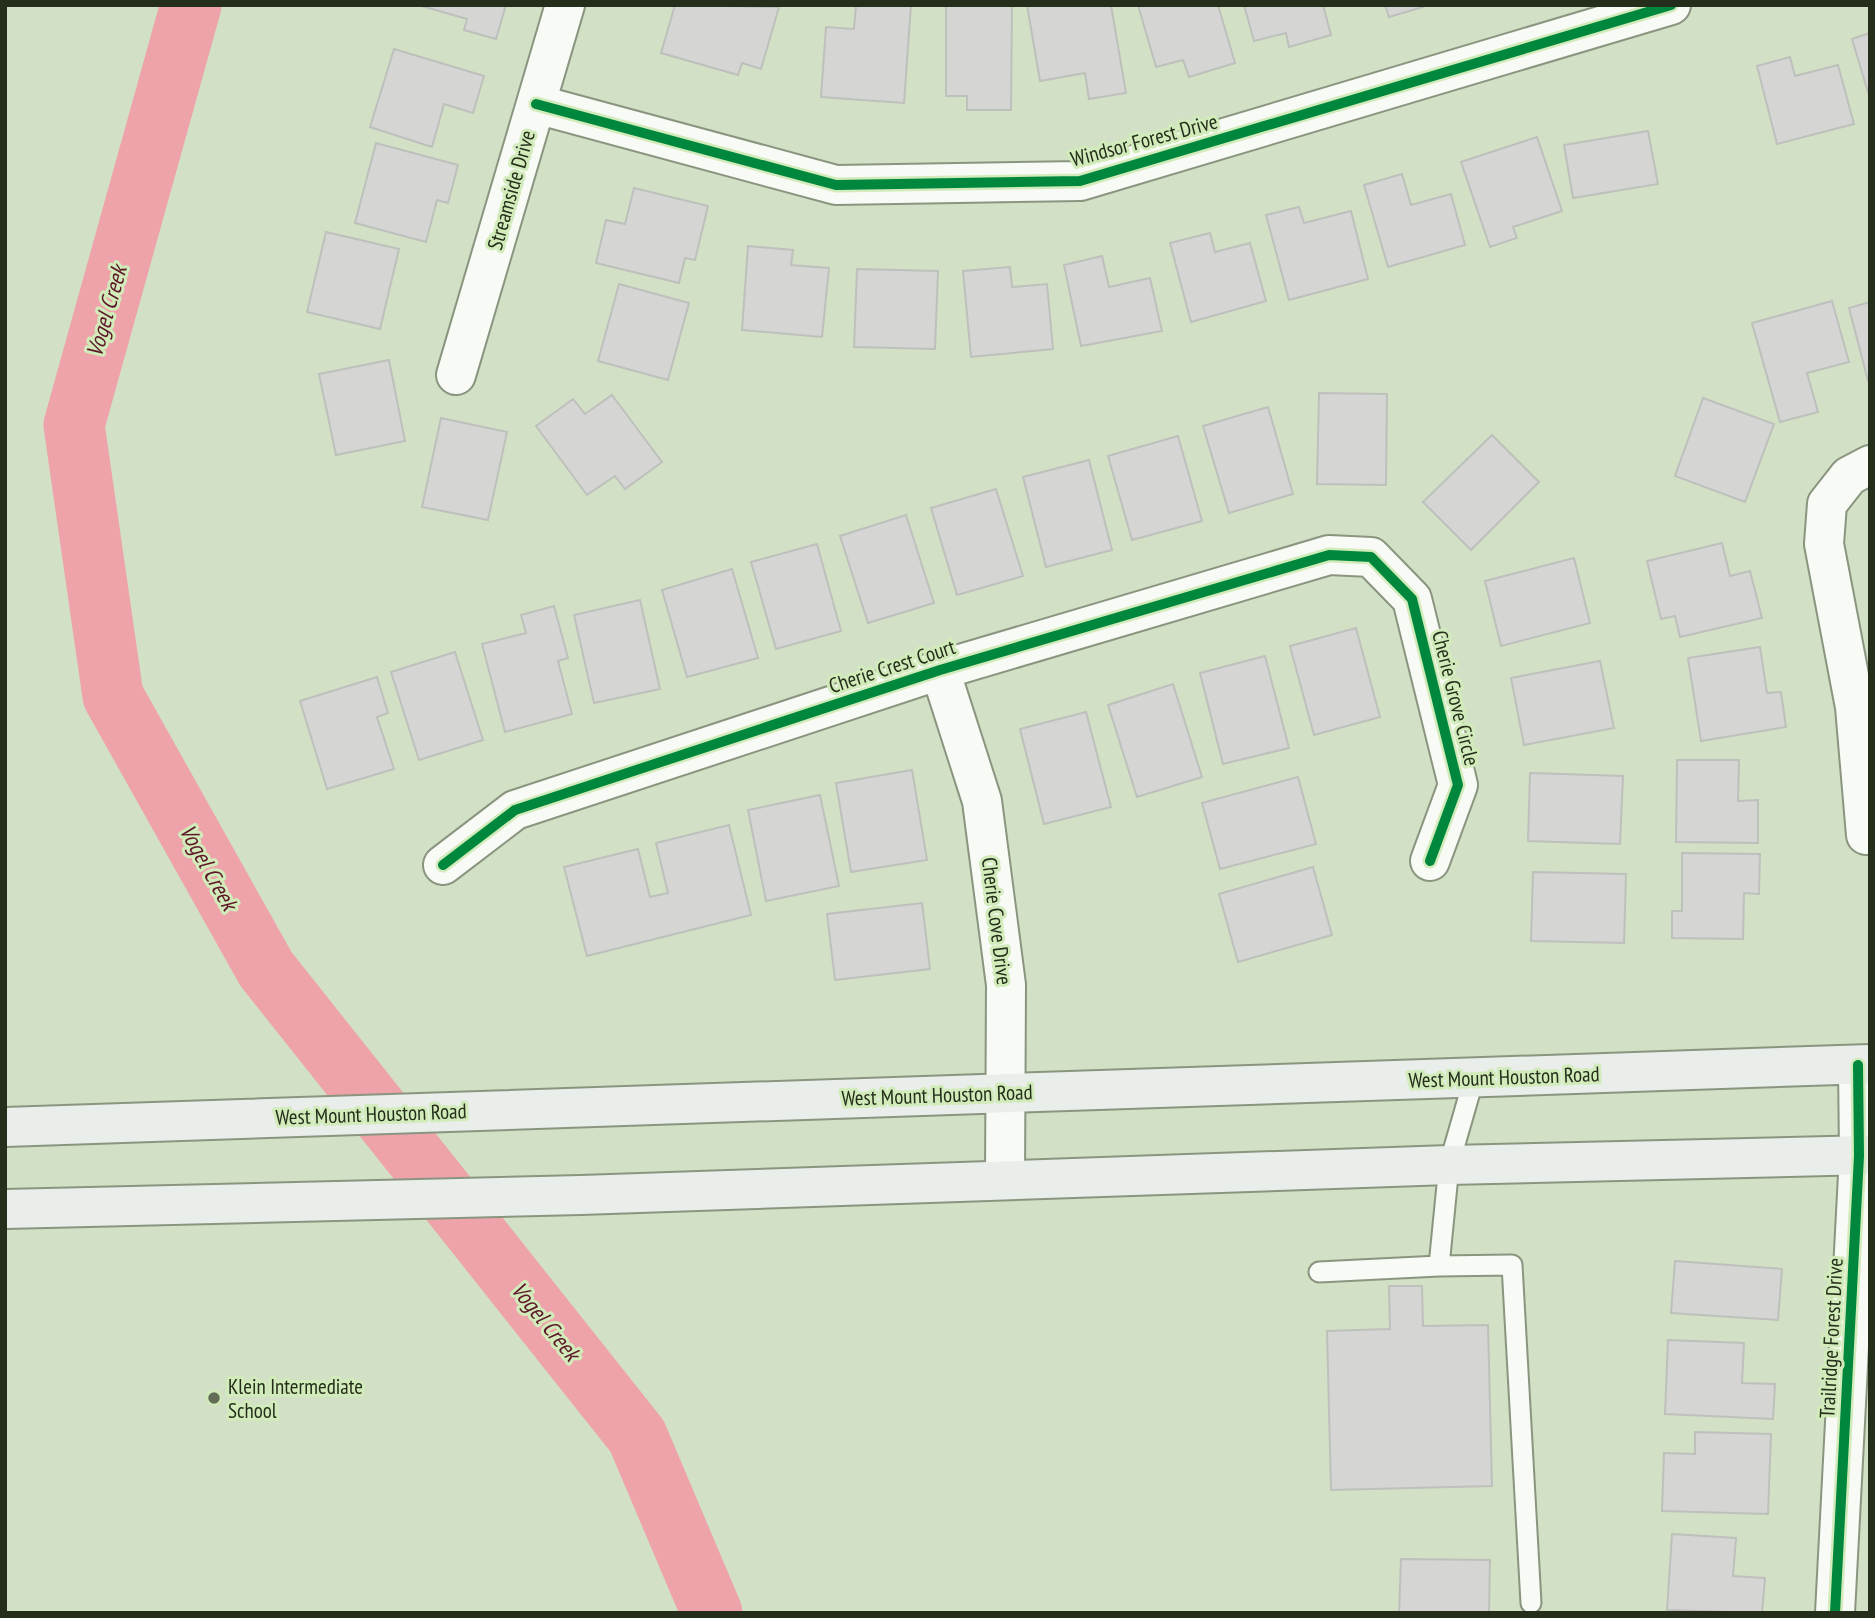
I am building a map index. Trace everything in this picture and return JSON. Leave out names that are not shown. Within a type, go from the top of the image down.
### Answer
[{"type":"main road","name":"West Mount Houston Road","points":[[5,1127],[1864,1065]]},
{"type":"main road","points":[[5,1209],[581,1195],[1449,1165],[1865,1156]]},
{"type":"street","name":"Streamside Drive","points":[[456,374],[565,5]]},
{"type":"street","name":"Windsor Forest Drive","points":[[536,104],[836,184],[1080,181],[1671,5]]},
{"type":"street","points":[[1866,835],[1855,706],[1824,544],[1827,504],[1849,476],[1870,464]]},
{"type":"street","name":"Cherie Crest Court","points":[[443,865],[516,810],[940,670],[1329,555],[1371,557]]},
{"type":"street","name":"Cherie Grove Circle","points":[[1371,557],[1412,599],[1458,785],[1430,861]]},
{"type":"street","name":"Cherie Cove Drive","points":[[940,670],[982,801],[1006,985],[1005,1179]]},
{"type":"street","name":"Trailridge Forest Drive","points":[[1835,1613],[1865,1156],[1864,1065]]},
{"type":"lane","points":[[1439,1266],[1449,1165],[1474,1078]]},
{"type":"lane","points":[[1319,1272],[1512,1265],[1531,1603]]},
{"type":"building","points":[[418,5],[506,5],[496,39],[464,30],[467,19]]},
{"type":"building","points":[[675,5],[779,7],[761,69],[742,63],[738,75],[661,53]]},
{"type":"building","points":[[856,5],[911,5],[904,103],[821,97],[826,27],[854,29]]},
{"type":"building","points":[[946,5],[1012,5],[1011,110],[967,110],[967,96],[946,96]]},
{"type":"building","points":[[1027,5],[1111,5],[1126,93],[1089,99],[1085,73],[1040,81]]},
{"type":"building","points":[[1138,5],[1218,5],[1235,63],[1189,77],[1183,60],[1156,67]]},
{"type":"building","points":[[1244,5],[1323,5],[1331,35],[1289,47],[1286,33],[1254,41]]},
{"type":"building","points":[[1385,5],[1423,5],[1423,7],[1389,17]]},
{"type":"building","points":[[1870,33],[1870,99],[1852,39]]},
{"type":"building","points":[[394,49],[484,76],[473,113],[444,104],[432,147],[370,127]]},
{"type":"building","points":[[1790,57],[1795,76],[1838,65],[1854,124],[1777,144],[1757,66]]},
{"type":"building","points":[[1648,131],[1658,184],[1573,198],[1564,145]]},
{"type":"building","points":[[1537,137],[1562,211],[1513,227],[1517,238],[1490,247],[1461,162]]},
{"type":"building","points":[[376,143],[458,165],[448,203],[437,200],[426,242],[355,223]]},
{"type":"building","points":[[1402,174],[1411,205],[1451,194],[1465,245],[1388,267],[1364,185]]},
{"type":"building","points":[[634,188],[708,206],[695,260],[685,258],[679,283],[596,263],[606,220],[625,224]]},
{"type":"building","points":[[1299,207],[1304,223],[1351,211],[1368,279],[1289,300],[1266,215]]},
{"type":"building","points":[[326,232],[399,249],[380,329],[307,312]]},
{"type":"building","points":[[1210,233],[1215,252],[1250,243],[1266,301],[1191,322],[1170,243]]},
{"type":"building","points":[[748,246],[793,250],[791,265],[829,268],[822,337],[742,330]]},
{"type":"building","points":[[1102,256],[1109,287],[1150,278],[1162,331],[1081,346],[1064,265]]},
{"type":"building","points":[[1010,267],[1012,287],[1047,284],[1053,349],[971,357],[963,271]]},
{"type":"building","points":[[857,269],[938,271],[935,349],[854,347]]},
{"type":"building","points":[[619,284],[689,303],[668,380],[598,361]]},
{"type":"building","points":[[1832,301],[1849,362],[1807,373],[1818,412],[1780,422],[1752,323]]},
{"type":"building","points":[[1870,302],[1870,380],[1868,381],[1849,308]]},
{"type":"building","points":[[389,360],[405,441],[336,455],[319,374]]},
{"type":"building","points":[[1319,393],[1387,394],[1386,485],[1317,484]]},
{"type":"building","points":[[612,395],[662,462],[625,489],[615,476],[587,495],[536,426],[573,399],[585,414]]},
{"type":"building","points":[[1703,398],[1774,424],[1745,502],[1675,476]]},
{"type":"building","points":[[1268,407],[1293,494],[1229,513],[1203,426]]},
{"type":"building","points":[[441,418],[507,432],[488,520],[422,507]]},
{"type":"building","points":[[1492,435],[1539,482],[1471,550],[1423,502]]},
{"type":"building","points":[[1178,436],[1202,521],[1132,540],[1108,456]]},
{"type":"building","points":[[1089,460],[1112,550],[1046,567],[1023,477]]},
{"type":"building","points":[[996,489],[1023,576],[957,595],[931,508]]},
{"type":"building","points":[[906,515],[934,603],[868,623],[840,536]]},
{"type":"building","points":[[1722,543],[1730,576],[1750,571],[1762,618],[1680,637],[1675,616],[1661,619],[1647,561]]},
{"type":"building","points":[[817,544],[841,631],[776,649],[751,562]]},
{"type":"building","points":[[1574,558],[1590,623],[1501,646],[1485,581]]},
{"type":"building","points":[[732,569],[758,658],[687,677],[662,590]]},
{"type":"building","points":[[640,600],[660,689],[594,703],[574,615]]},
{"type":"building","points":[[554,606],[568,658],[558,661],[572,714],[505,732],[482,644],[526,633],[521,615]]},
{"type":"building","points":[[1356,628],[1380,717],[1314,735],[1290,646]]},
{"type":"building","points":[[1760,647],[1767,693],[1781,692],[1786,727],[1701,741],[1688,658]]},
{"type":"building","points":[[455,652],[483,740],[419,760],[391,672]]},
{"type":"building","points":[[1265,656],[1289,748],[1223,764],[1200,673]]},
{"type":"building","points":[[1600,661],[1614,728],[1524,745],[1511,678]]},
{"type":"building","points":[[377,677],[388,713],[377,717],[394,769],[327,789],[300,701]]},
{"type":"building","points":[[1173,684],[1202,777],[1137,797],[1108,705]]},
{"type":"building","points":[[1086,712],[1111,807],[1044,824],[1020,729]]},
{"type":"building","points":[[1677,760],[1739,760],[1738,801],[1758,800],[1758,843],[1676,842]]},
{"type":"building","points":[[912,770],[927,860],[851,872],[836,783]]},
{"type":"building","points":[[1530,773],[1623,776],[1620,844],[1528,841]]},
{"type":"building","points":[[1298,777],[1316,844],[1220,869],[1202,803]]},
{"type":"building","points":[[820,795],[839,886],[766,901],[748,810]]},
{"type":"building","points":[[729,825],[751,915],[587,956],[564,867],[638,849],[650,897],[668,893],[656,843]]},
{"type":"building","points":[[1682,853],[1760,854],[1759,894],[1744,893],[1743,939],[1672,938],[1672,911],[1682,911]]},
{"type":"building","points":[[1313,867],[1332,935],[1238,962],[1219,894]]},
{"type":"building","points":[[1533,872],[1626,874],[1624,943],[1531,941]]},
{"type":"building","points":[[922,903],[930,969],[835,980],[827,914]]},
{"type":"building","points":[[1675,1261],[1782,1269],[1778,1320],[1671,1313]]},
{"type":"building","points":[[1389,1286],[1422,1286],[1423,1326],[1488,1325],[1492,1486],[1331,1490],[1327,1331],[1390,1329]]},
{"type":"building","points":[[1668,1340],[1744,1343],[1742,1383],[1775,1384],[1773,1419],[1665,1414]]},
{"type":"building","points":[[1695,1432],[1771,1434],[1768,1514],[1662,1511],[1664,1453],[1695,1454]]},
{"type":"building","points":[[1672,1534],[1736,1538],[1733,1576],[1765,1578],[1762,1613],[1667,1610]]},
{"type":"building","points":[[1401,1559],[1490,1560],[1489,1613],[1399,1613]]},
{"type":"waterway","name":"Vogel Creek","points":[[191,5],[74,425],[113,696],[266,969],[637,1436],[712,1613]]},
{"type":"waterway","points":[[174,21],[189,10]]},
{"type":"cycle path","points":[[536,104],[836,185],[1080,181],[1671,5]]},
{"type":"cycle path","points":[[443,865],[515,810],[940,670],[1329,555],[1371,557],[1412,599],[1458,785],[1430,861]]},
{"type":"cycle path","points":[[1835,1613],[1859,1156],[1858,1065]]},
{"type":"place","name":"Klein Intermediate School","points":[[214,1398]]}]
